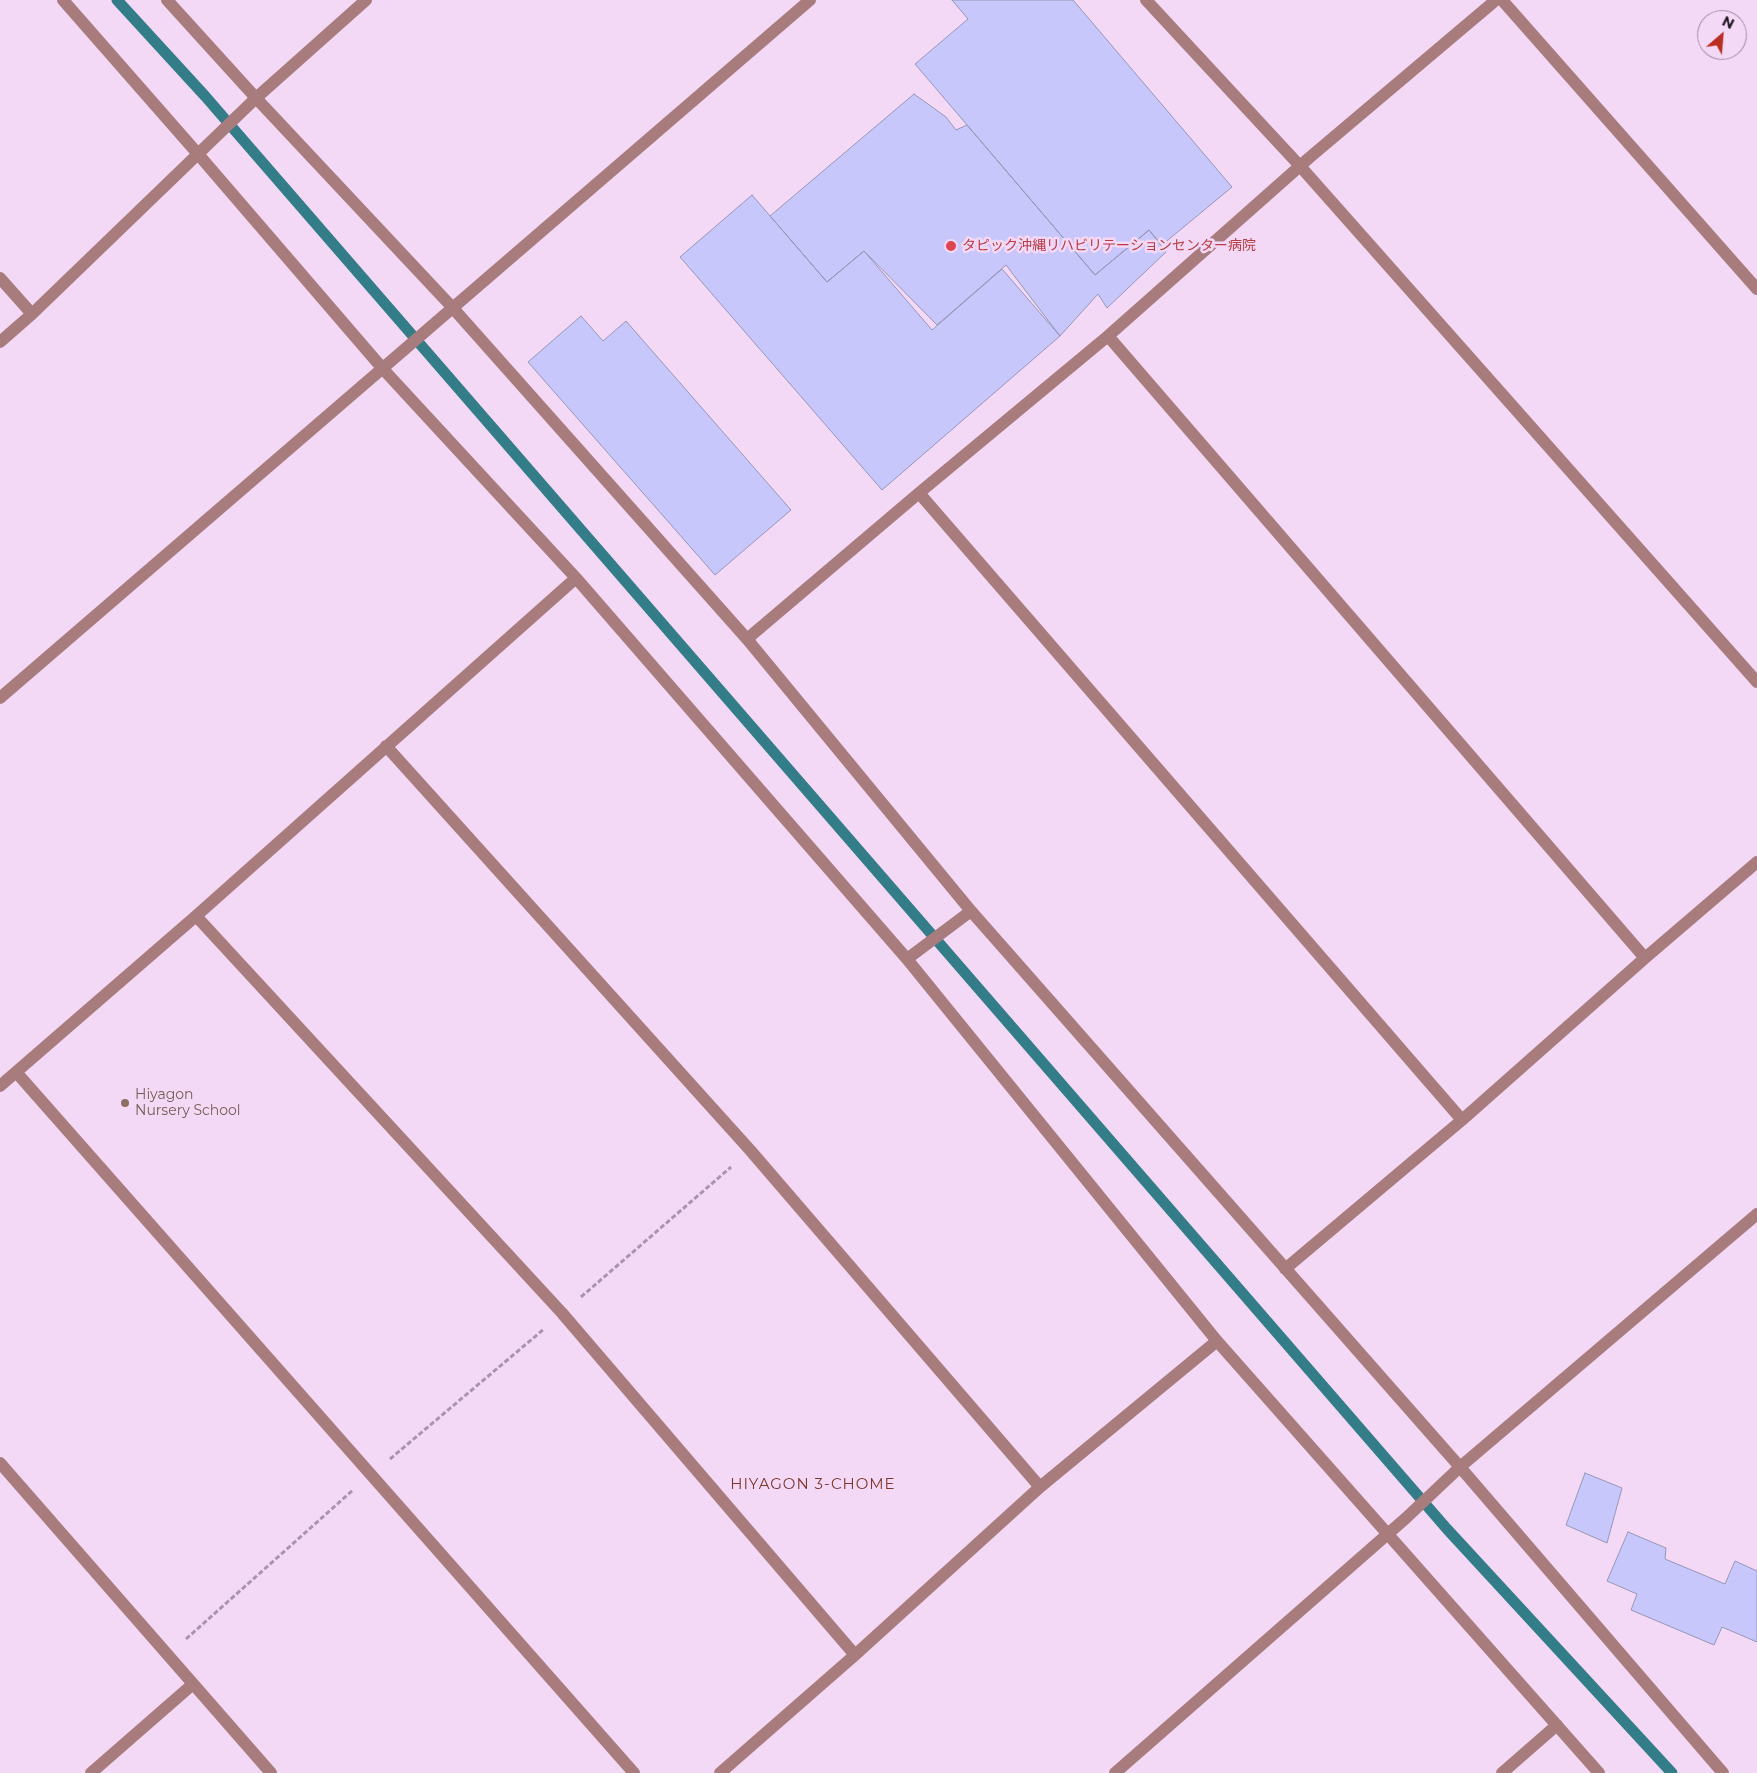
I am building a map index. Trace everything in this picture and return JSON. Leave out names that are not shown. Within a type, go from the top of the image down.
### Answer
[{"type":"street","points":[[63,0],[200,152],[383,369],[576,578],[907,959],[1217,1341],[1599,1773]]},
{"type":"street","points":[[166,0],[252,103],[452,307],[747,640],[971,911],[1460,1467],[1723,1773]]},
{"type":"street","points":[[0,342],[32,314],[252,103],[366,0]]},
{"type":"street","points":[[0,698],[810,0]]},
{"type":"street","points":[[1146,0],[1300,166],[1757,682]]},
{"type":"street","points":[[747,640],[919,493],[1108,336],[1300,166],[1496,0]]},
{"type":"street","points":[[1502,0],[1757,289]]},
{"type":"street","points":[[0,278],[32,314]]},
{"type":"street","points":[[1108,336],[1645,958]]},
{"type":"street","points":[[919,493],[1462,1120]]},
{"type":"street","points":[[0,1086],[196,916],[576,578]]},
{"type":"street","points":[[386,746],[750,1150],[1040,1488]]},
{"type":"street","points":[[1285,1269],[1462,1120],[1757,862]]},
{"type":"street","points":[[907,959],[971,911]]},
{"type":"street","points":[[196,916],[562,1313],[855,1655]]},
{"type":"street","points":[[16,1072],[634,1773]]},
{"type":"street","points":[[1115,1773],[1406,1518],[1460,1467],[1757,1214]]},
{"type":"street","points":[[720,1773],[855,1655],[1040,1488],[1217,1341]]},
{"type":"street","points":[[0,1463],[271,1773]]},
{"type":"street","points":[[91,1773],[194,1684]]},
{"type":"street","points":[[1502,1773],[1557,1725]]},
{"type":"path","points":[[167,1656],[370,1475],[562,1313],[750,1150]]},
{"type":"building","points":[[952,0],[1073,0],[1232,187],[1162,245],[1149,230],[1095,275],[915,64],[968,19]]},
{"type":"building","points":[[914,94],[946,117],[956,130],[967,125],[1095,275],[1149,230],[1166,252],[1107,308],[1098,294],[1060,336],[1006,265],[937,325],[864,251],[827,282],[770,216]]},
{"type":"building","points":[[752,195],[827,282],[864,251],[932,330],[1002,269],[1060,336],[882,490],[680,257]]},
{"type":"building","points":[[581,316],[603,341],[626,321],[791,510],[715,575],[528,362]]},
{"type":"building","points":[[1585,1473],[1622,1488],[1607,1543],[1566,1525]]},
{"type":"building","points":[[1628,1532],[1666,1548],[1665,1559],[1725,1584],[1735,1561],[1757,1571],[1757,1642],[1722,1627],[1714,1645],[1631,1610],[1637,1594],[1607,1581]]},
{"type":"waterway","points":[[117,0],[205,96],[1447,1529],[1672,1773]]},
{"type":"place","name":"タピック沖縄リハビリテーションセンター病院","points":[[951,246]]},
{"type":"place","name":"Hiyagon Nursery School","points":[[125,1103]]},
{"type":"district","name":"HIYAGON 3-CHOME","points":[[813,1485]]}]
